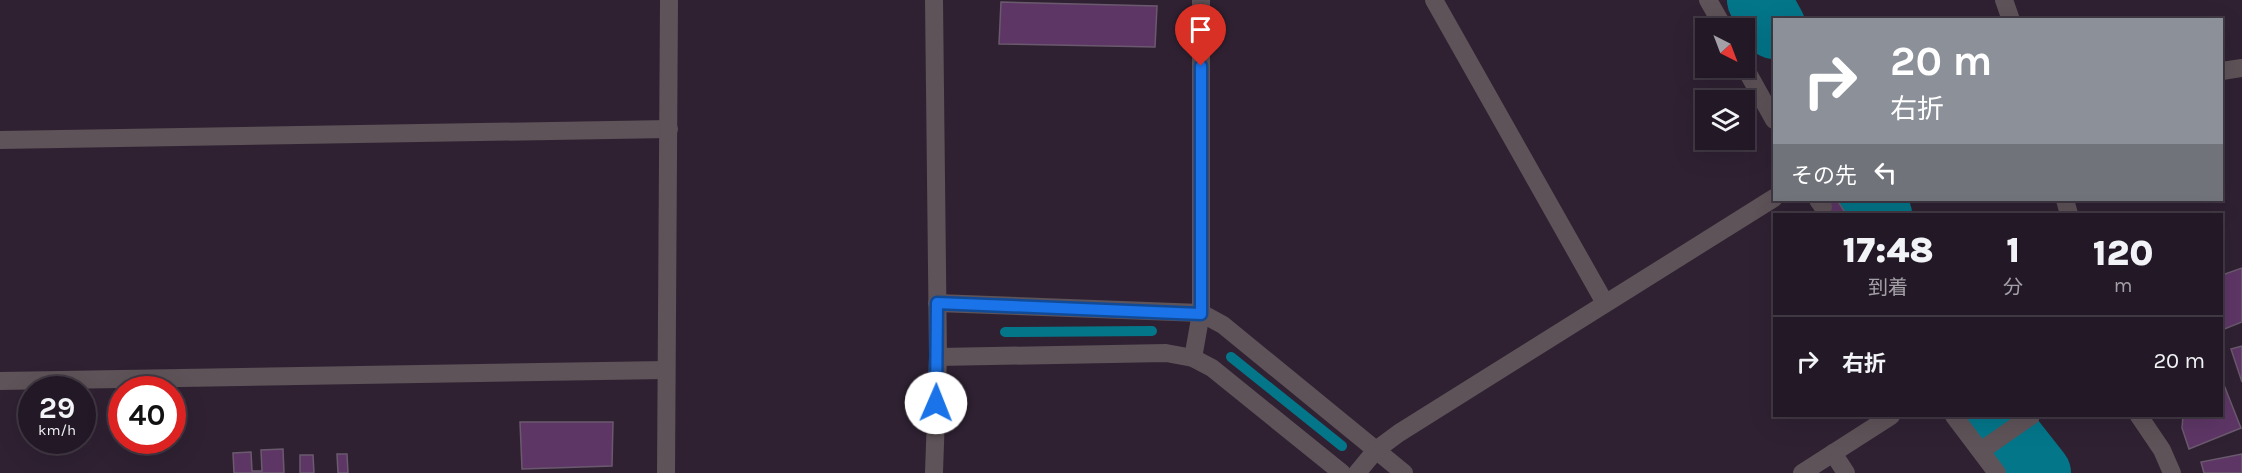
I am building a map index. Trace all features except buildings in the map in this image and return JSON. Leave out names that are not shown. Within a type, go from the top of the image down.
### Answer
[{"type":"street","points":[[666,473],[669,0]]},
{"type":"street","points":[[934,0],[938,357],[934,473]]},
{"type":"street","points":[[1192,358],[1201,314],[1201,0]]},
{"type":"street","points":[[1434,0],[1605,303]]},
{"type":"street","points":[[1708,0],[1718,18]]},
{"type":"street","points":[[2004,0],[2011,18]]},
{"type":"street","points":[[2223,71],[2242,68]]},
{"type":"street","points":[[1751,78],[1773,118]]},
{"type":"street","points":[[0,140],[669,129]]},
{"type":"street","points":[[1357,473],[1376,450],[1399,433],[1773,199]]},
{"type":"street","points":[[937,303],[1201,314],[1223,325],[1404,473]]},
{"type":"street","points":[[938,357],[1166,353],[1192,358],[1212,368],[1342,473]]},
{"type":"street","points":[[0,381],[665,370]]},
{"type":"street","points":[[1802,473],[1889,417]]},
{"type":"street","points":[[1955,417],[1985,447],[1997,473]]},
{"type":"street","points":[[1985,447],[2029,417]]},
{"type":"street","points":[[2140,417],[2162,450],[2172,473]]},
{"type":"street","points":[[1833,453],[1846,473]]},
{"type":"waterway","points":[[1759,0],[1773,25]]},
{"type":"waterway","points":[[1872,201],[1879,213]]},
{"type":"waterway","points":[[1005,332],[1152,331]]},
{"type":"waterway","points":[[1231,357],[1342,446]]},
{"type":"waterway","points":[[1995,417],[2039,473]]},
{"type":"route","points":[[936,403],[937,303],[1201,314],[1201,66]]}]
